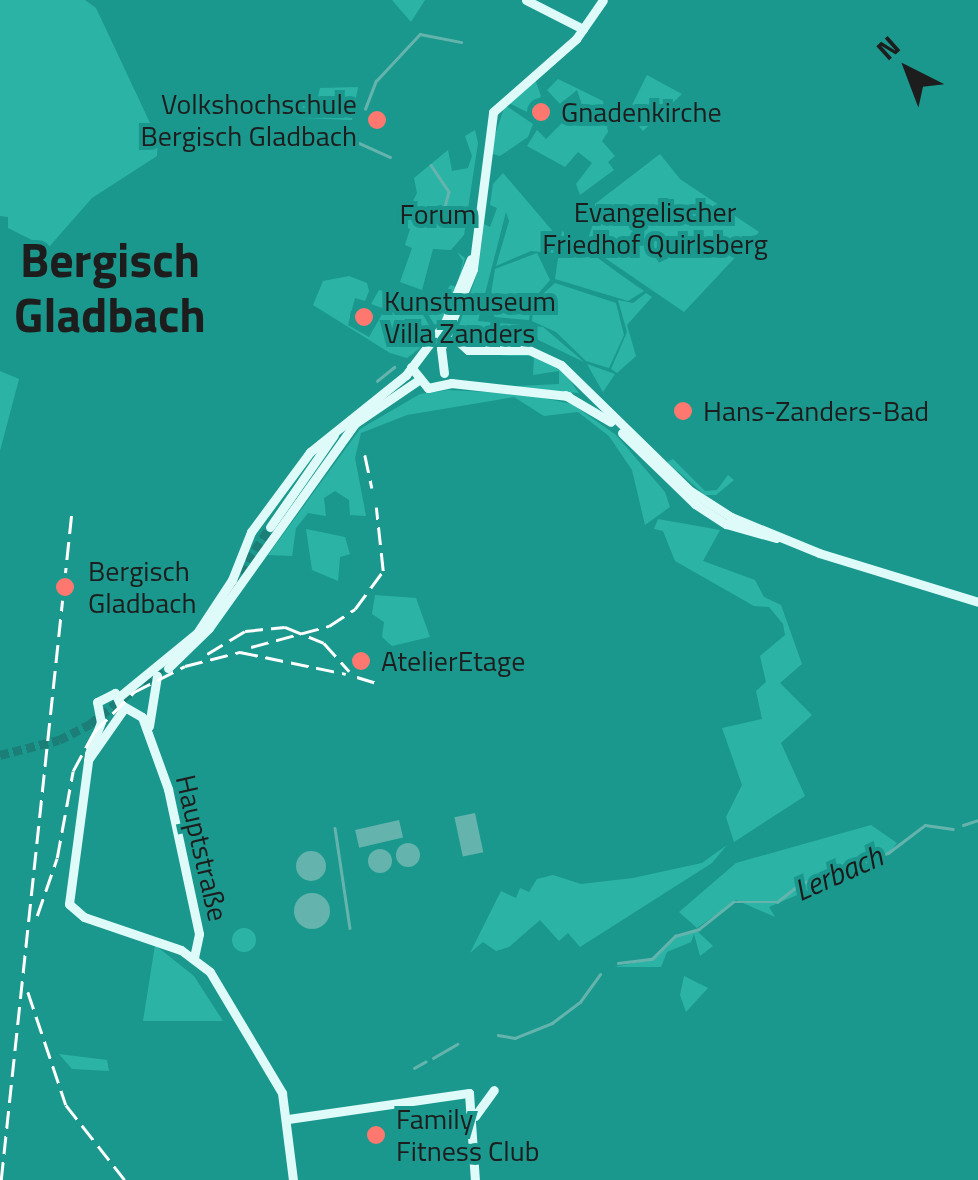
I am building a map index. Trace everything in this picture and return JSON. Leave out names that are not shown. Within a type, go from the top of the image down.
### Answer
[{"type":"main road","points":[[526,0],[583,29]]},
{"type":"main road","points":[[324,448],[416,377],[432,355],[447,327],[472,258],[485,137],[500,100],[583,29],[603,0]]},
{"type":"main road","points":[[447,327],[476,352],[541,354],[572,375],[654,462]]},
{"type":"main road","points":[[432,355],[444,379]]},
{"type":"main road","points":[[88,760],[122,702],[192,638],[310,452],[376,397],[416,377],[434,383],[444,379],[474,388],[565,395],[619,424]]},
{"type":"main road","points":[[565,395],[614,424],[716,518],[978,602]]},
{"type":"main road","points":[[270,527],[324,448],[362,408]]},
{"type":"main road","points":[[122,702],[204,635],[355,423]]},
{"type":"main road","points":[[241,556],[256,558]]},
{"type":"main road","name":"Hauptstraße","points":[[150,739],[149,702],[157,676]]},
{"type":"main road","points":[[122,702],[100,696],[100,715],[88,760],[68,890],[72,910],[194,957]]},
{"type":"main road","name":"Hauptstraße","points":[[122,702],[142,717],[150,739],[199,934],[194,957],[212,976],[278,1086],[288,1118],[293,1180]]},
{"type":"main road","points":[[100,715],[112,719]]},
{"type":"main road","points":[[471,1123],[494,1090]]},
{"type":"main road","points":[[288,1118],[469,1093],[474,1180]]},
{"type":"green space","points":[[0,0],[85,0],[96,8],[158,140],[157,156],[92,198],[48,248],[8,228],[8,217],[0,216]]},
{"type":"green space","points":[[392,0],[425,0],[411,22]]},
{"type":"green space","points":[[647,75],[682,94],[643,131],[628,113]]},
{"type":"green space","points":[[535,79],[541,96],[527,112],[507,102]]},
{"type":"green space","points":[[558,79],[603,101],[608,132],[602,141],[615,156],[608,162],[614,170],[580,195],[576,184],[592,163],[578,152],[565,167],[527,146],[537,130],[546,139],[565,120],[588,124],[577,90],[560,104],[547,90]]},
{"type":"green space","points":[[358,87],[352,120],[301,118],[304,101],[317,101],[320,88]]},
{"type":"green space","points":[[505,105],[533,124],[528,137],[500,156],[489,153]]},
{"type":"green space","name":"Forum","points":[[475,130],[478,143],[464,235],[451,250],[433,249],[422,290],[400,282],[412,248],[405,245],[410,229],[401,225],[417,193],[414,178],[448,150],[452,171],[468,168],[472,156],[465,136]]},
{"type":"green space","name":"Evangelischer Friedhof Quirlsberg","points":[[660,154],[680,179],[759,232],[684,312],[586,245],[594,221],[587,210]]},
{"type":"green space","points":[[503,173],[556,235],[553,253],[531,251],[496,266],[509,221],[506,212],[478,321],[543,327],[584,362],[526,334],[464,341],[457,331],[478,271],[484,224],[490,227],[497,208],[490,205],[493,184]]},
{"type":"green space","points":[[562,231],[644,291],[628,301],[555,279]]},
{"type":"green space","points":[[457,252],[465,258],[458,286],[440,325],[434,324],[422,304],[430,312],[437,309],[450,285],[457,287],[463,261]]},
{"type":"green space","points":[[537,253],[550,280],[532,301],[529,320],[495,317],[489,307],[495,269]]},
{"type":"green space","points":[[349,276],[367,283],[369,291],[365,301],[355,298],[348,325],[369,337],[385,309],[371,304],[379,290],[413,297],[430,327],[420,348],[407,358],[390,353],[313,305],[323,281]]},
{"type":"green space","points":[[555,283],[616,303],[624,335],[609,368],[586,361],[556,332],[532,321],[534,302]]},
{"type":"green space","points":[[646,293],[652,297],[627,325],[636,356],[617,373],[611,369],[627,332],[618,300],[633,303]]},
{"type":"green space","points":[[531,353],[561,368],[579,393],[496,387],[559,384],[559,371],[533,375],[534,356],[500,356]]},
{"type":"green space","points":[[587,364],[615,374],[603,392],[608,401]]},
{"type":"green space","points":[[0,371],[19,379],[0,451]]},
{"type":"green space","points":[[448,390],[524,394],[572,404],[616,435],[665,492],[670,507],[645,525],[632,470],[609,436],[578,412],[544,416],[514,397],[407,415],[361,433],[355,458],[366,516],[350,515],[349,500],[335,491],[324,498],[326,516],[308,513],[296,528],[292,556],[268,555],[360,429],[420,394]]},
{"type":"green space","points":[[673,459],[705,491],[717,490],[728,475],[734,480],[716,495],[705,495],[667,462]]},
{"type":"green space","points":[[658,519],[720,530],[703,561],[755,580],[764,597],[781,605],[802,664],[780,683],[812,715],[781,743],[805,796],[734,842],[726,817],[742,785],[722,728],[762,719],[756,691],[766,682],[760,656],[785,635],[783,624],[769,607],[754,606],[675,561],[663,531],[654,529]]},
{"type":"green space","points":[[306,529],[345,537],[350,554],[340,557],[338,581],[312,570]]},
{"type":"green space","points":[[375,595],[416,598],[430,637],[392,646],[382,637],[384,622],[372,614]]},
{"type":"green space","points":[[871,825],[897,843],[889,853],[820,878],[823,884],[769,907],[775,917],[736,900],[697,928],[679,912],[736,863]]},
{"type":"green space","points":[[727,845],[712,863],[580,947],[568,933],[559,941],[540,920],[509,947],[496,951],[483,942],[470,953],[501,891],[516,898],[520,888],[529,892],[537,879],[553,875],[581,884],[633,878],[702,863]]},
{"type":"green space","points":[[244,928],[256,940],[244,952],[232,940]]},
{"type":"green space","points":[[696,930],[713,946],[700,956],[694,934],[691,942],[667,952],[661,967],[614,967],[653,959],[676,936]]},
{"type":"green space","points":[[155,945],[194,976],[223,1021],[143,1021]]},
{"type":"green space","points":[[684,976],[708,988],[686,1012],[680,995]]},
{"type":"green space","points":[[59,1054],[107,1060],[109,1071],[72,1069]]},
{"type":"water","points":[[475,813],[483,852],[463,856],[454,817]]},
{"type":"water","points":[[399,820],[403,838],[359,848],[355,830]]},
{"type":"water","points":[[408,843],[417,846],[417,864],[408,867],[399,864],[396,855],[399,846]]},
{"type":"water","points":[[380,849],[389,852],[389,870],[380,873],[371,870],[368,861],[371,852]]},
{"type":"water","points":[[311,851],[322,855],[326,866],[322,877],[311,881],[300,877],[296,866],[300,855]]},
{"type":"water","points":[[312,893],[325,898],[330,911],[325,924],[312,929],[299,924],[294,911],[299,898]]},
{"type":"waterway","points":[[365,109],[376,81],[420,34],[461,42]]},
{"type":"waterway","points":[[359,143],[390,157]]},
{"type":"waterway","points":[[431,165],[449,192],[444,211]]},
{"type":"waterway","points":[[377,381],[394,367]]},
{"type":"waterway","name":"Lerbach","points":[[963,825],[978,820]]},
{"type":"waterway","name":"Lerbach","points":[[618,963],[652,959],[675,936],[699,929],[733,902],[777,902],[800,884],[888,853],[925,825],[953,829]]},
{"type":"waterway","points":[[335,828],[350,928]]},
{"type":"waterway","name":"Lerbach","points":[[498,1035],[515,1038],[552,1023],[580,1002],[600,974]]},
{"type":"waterway","name":"Lerbach","points":[[433,1058],[457,1044]]},
{"type":"waterway","name":"Lerbach","points":[[414,1068],[425,1062]]},
{"type":"tunnel","points":[[233,584],[270,527]]},
{"type":"tunnel","points":[[0,755],[59,740],[90,724],[170,661]]},
{"type":"railway","points":[[365,455],[372,488]]},
{"type":"railway","points":[[251,647],[329,626],[355,609],[383,571],[376,507]]},
{"type":"railway","points":[[1,1180],[72,509]]},
{"type":"railway","points":[[207,654],[245,631],[285,627],[324,643],[349,671]]},
{"type":"railway","points":[[37,916],[57,858],[73,771],[94,732],[134,692],[185,666],[240,652],[346,674]]},
{"type":"railway","points":[[357,677],[380,684]]},
{"type":"railway","points":[[28,992],[66,1105],[125,1180]]},
{"type":"place","name":"Gnadenkirche","points":[[541,112]]},
{"type":"place","name":"Volkshochschule Bergisch Gladbach","points":[[377,120]]},
{"type":"place","name":"Kunstmuseum Villa Zanders","points":[[364,317]]},
{"type":"place","name":"Hans-Zanders-Bad","points":[[683,411]]},
{"type":"place","name":"Bergisch Gladbach","points":[[65,587]]},
{"type":"place","name":"AtelierEtage","points":[[361,661]]},
{"type":"place","name":"Family Fitness Club","points":[[376,1135]]},
{"type":"district","name":"Bergisch Gladbach","points":[[110,286]]}]
